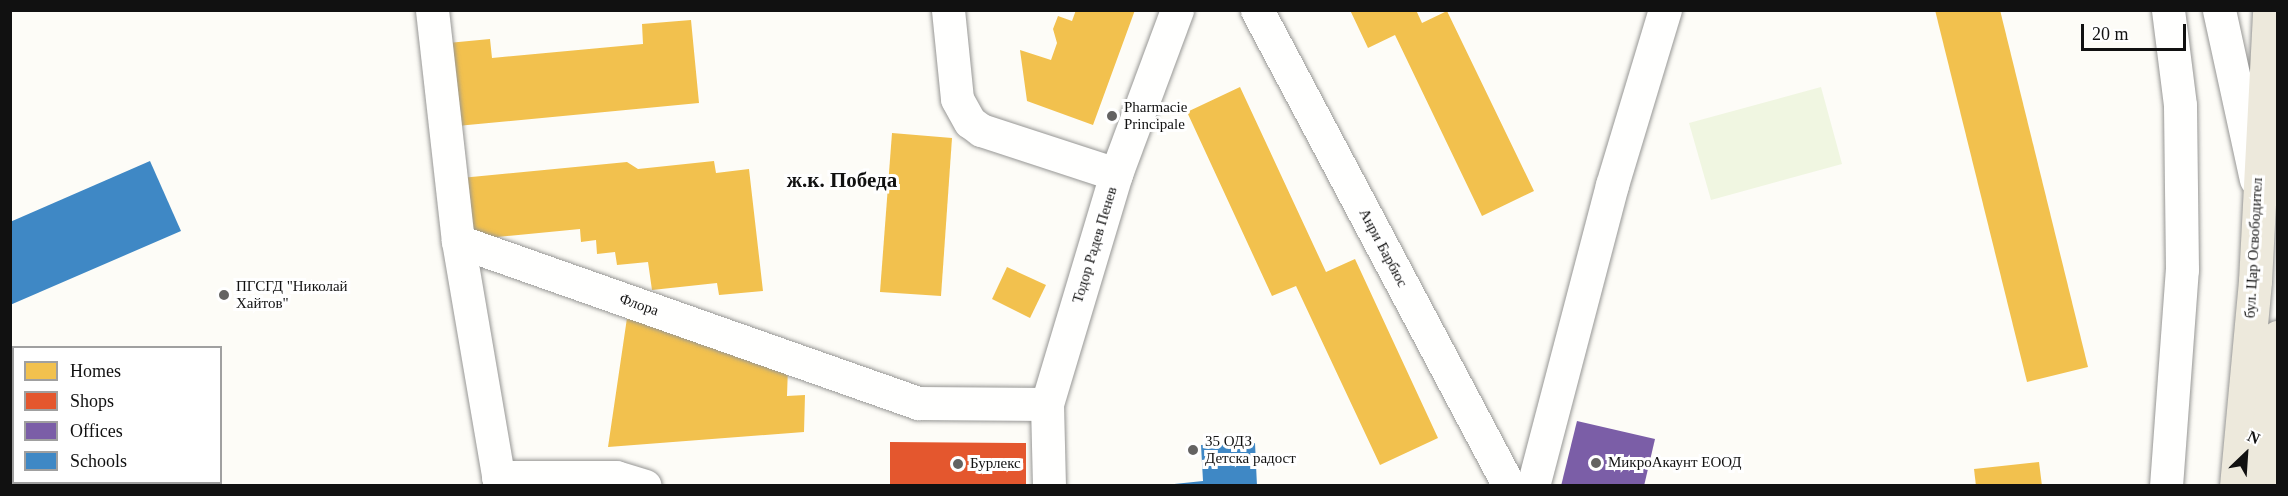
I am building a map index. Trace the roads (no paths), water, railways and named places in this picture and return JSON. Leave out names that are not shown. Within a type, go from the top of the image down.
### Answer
[{"type":"main road","name":"бул. Цар Освободител","points":[[2263,486],[2269,353],[2255,281],[2258,187],[2269,10]]},
{"type":"main road","name":"бул. Цар Освободител","points":[[2236,486],[2269,353]]},
{"type":"street","points":[[432,10],[458,241],[499,481],[616,477],[645,486]]},
{"type":"street","points":[[948,10],[957,99],[970,122],[981,130],[1116,174]]},
{"type":"street","name":"Тодор Радев Пенев","points":[[1049,486],[1047,404],[1116,174],[1177,10]]},
{"type":"street","name":"Анри Барбюс","points":[[1257,10],[1509,486]]},
{"type":"street","points":[[1533,486],[1612,185],[1665,10]]},
{"type":"street","points":[[2166,486],[2182,270],[2180,105],[2168,10]]},
{"type":"street","points":[[2219,10],[2258,187]]},
{"type":"street","name":"Флора","points":[[458,241],[918,403],[1047,404]]},
{"type":"place","name":"Pharmacie Principale","points":[[1112,116]]},
{"type":"place","name":"ПГСГД \"Николай Хайтов\"","points":[[224,295]]},
{"type":"place","name":"35 ОДЗ Детска радост","points":[[1193,450]]},
{"type":"place","name":"МикроАкаунт ЕООД","points":[[1596,463]]},
{"type":"place","name":"Бурлекс","points":[[958,464]]},
{"type":"district","name":"ж.к. Победа","points":[[842,180]]}]
